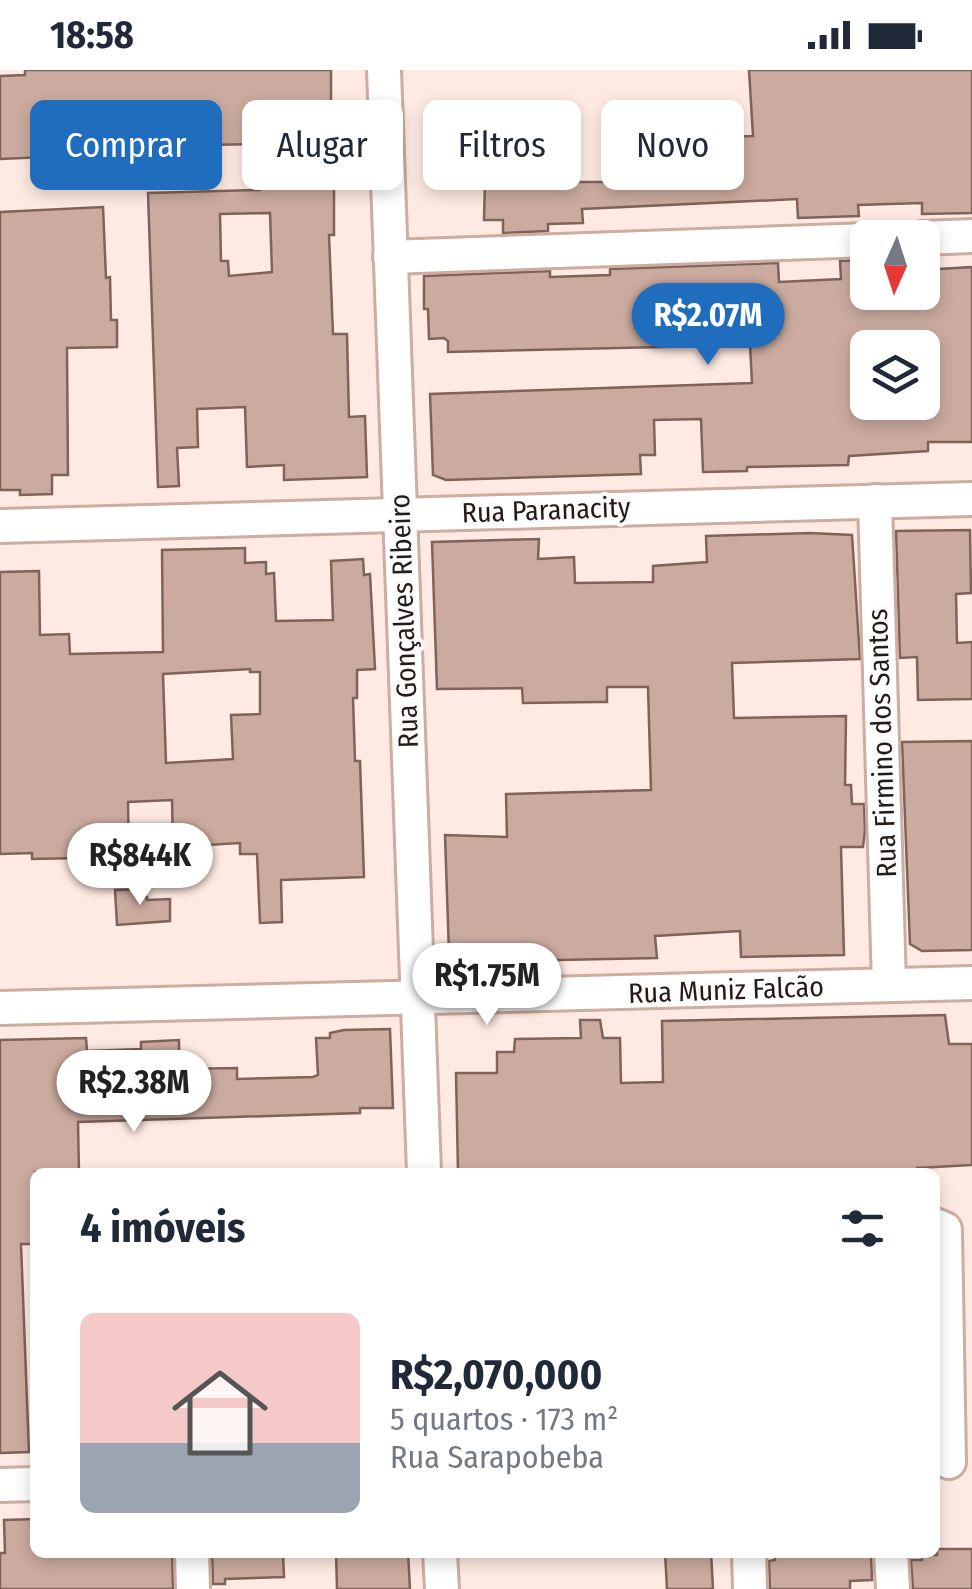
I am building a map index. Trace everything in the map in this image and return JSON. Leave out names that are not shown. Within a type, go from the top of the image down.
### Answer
[{"type":"street","name":"Rua Gonçalves Ribeiro","points":[[384,70],[424,1168]]},
{"type":"street","points":[[940,237],[972,236]]},
{"type":"street","points":[[390,257],[850,241]]},
{"type":"street","name":"Rua Paranacity","points":[[0,526],[972,498]]},
{"type":"street","name":"Rua Firmino dos Santos","points":[[874,501],[889,985]]},
{"type":"street","name":"Rua Muniz Falcão","points":[[0,1008],[972,983]]},
{"type":"street","points":[[951,1229],[952,1462]]},
{"type":"street","points":[[0,1485],[30,1484]]},
{"type":"street","points":[[192,1558],[193,1589]]},
{"type":"street","points":[[440,1558],[442,1589]]},
{"type":"street","points":[[749,1558],[750,1589]]},
{"type":"street","points":[[891,1558],[893,1589]]},
{"type":"building","points":[[25,70],[331,70],[331,100],[242,100],[242,144],[222,145],[222,100],[30,100],[30,158],[0,159],[0,76],[25,75]]},
{"type":"building","points":[[749,70],[972,70],[972,213],[922,214],[922,203],[858,205],[859,216],[798,218],[797,199],[582,209],[583,223],[548,224],[548,231],[503,233],[503,220],[484,220],[485,190],[581,190],[581,182],[601,182],[601,190],[744,190],[744,136],[753,136]]},
{"type":"building","points":[[334,190],[334,235],[329,235],[333,334],[347,334],[349,417],[365,416],[367,477],[284,480],[284,465],[247,467],[245,407],[197,409],[198,447],[177,448],[179,486],[158,487],[148,193]],"holes":[[[270,213],[272,272],[229,276],[228,261],[221,261],[220,214]]]},
{"type":"building","points":[[103,207],[106,278],[110,277],[111,320],[117,320],[117,347],[67,348],[68,475],[52,475],[52,494],[20,495],[20,490],[0,490],[0,212]]},
{"type":"building","points":[[840,261],[850,261],[850,310],[940,310],[940,269],[972,267],[972,442],[928,442],[928,451],[849,456],[848,465],[703,472],[701,419],[654,420],[655,455],[640,455],[641,474],[446,480],[433,475],[430,394],[752,383],[750,345],[448,352],[448,341],[444,338],[429,339],[424,276],[550,271],[550,277],[610,275],[610,269],[778,263],[779,282],[841,279]]},
{"type":"building","points":[[970,530],[971,593],[956,594],[957,643],[972,642],[972,699],[918,700],[917,657],[900,658],[896,531]]},
{"type":"building","points":[[852,535],[860,659],[732,663],[734,718],[846,716],[845,785],[851,785],[852,804],[864,804],[865,831],[863,847],[841,847],[844,955],[741,957],[740,931],[655,936],[657,958],[457,962],[449,954],[445,835],[507,837],[506,794],[651,790],[648,687],[607,687],[607,702],[523,703],[522,688],[437,689],[432,542],[539,539],[538,559],[574,557],[575,583],[653,582],[653,566],[707,562],[706,536]]},
{"type":"building","points":[[245,548],[245,563],[266,562],[266,574],[274,573],[276,621],[333,620],[331,561],[363,559],[364,575],[370,574],[375,669],[357,670],[357,698],[353,698],[355,761],[360,761],[364,877],[281,880],[282,922],[260,923],[257,854],[240,854],[240,843],[173,847],[172,800],[128,802],[129,857],[32,859],[32,853],[0,854],[0,572],[39,571],[40,635],[69,634],[70,654],[163,652],[162,550]],"holes":[[[260,672],[260,714],[231,715],[233,759],[166,763],[163,674]]]},
{"type":"building","points":[[972,741],[972,950],[922,951],[910,944],[902,742]]},
{"type":"building","points":[[141,889],[141,897],[147,900],[170,899],[170,921],[117,925],[115,890]]},
{"type":"building","points":[[945,1015],[949,1044],[972,1044],[972,1165],[458,1168],[456,1073],[497,1073],[497,1052],[514,1052],[515,1039],[581,1038],[580,1020],[600,1020],[603,1038],[620,1038],[621,1083],[663,1082],[662,1021]]},
{"type":"building","points":[[390,1029],[393,1108],[360,1108],[360,1113],[78,1122],[79,1168],[30,1168],[30,1244],[21,1244],[29,1452],[0,1453],[0,1040],[86,1038],[87,1051],[141,1049],[141,1042],[179,1040],[179,1069],[237,1068],[237,1079],[313,1077],[318,1075],[316,1038],[330,1038],[330,1033]]},
{"type":"building","points":[[30,1519],[30,1558],[172,1558],[173,1589],[0,1589],[4,1520]]},
{"type":"building","points":[[940,1549],[972,1549],[972,1589],[913,1589],[911,1560],[940,1558]]},
{"type":"building","points":[[212,1558],[283,1558],[284,1577],[225,1579],[225,1584],[213,1584]]},
{"type":"building","points":[[336,1558],[408,1558],[410,1589],[337,1589]]},
{"type":"building","points":[[665,1558],[711,1558],[713,1589],[667,1589]]},
{"type":"building","points":[[871,1558],[872,1580],[850,1581],[850,1589],[770,1589],[769,1561]]}]
